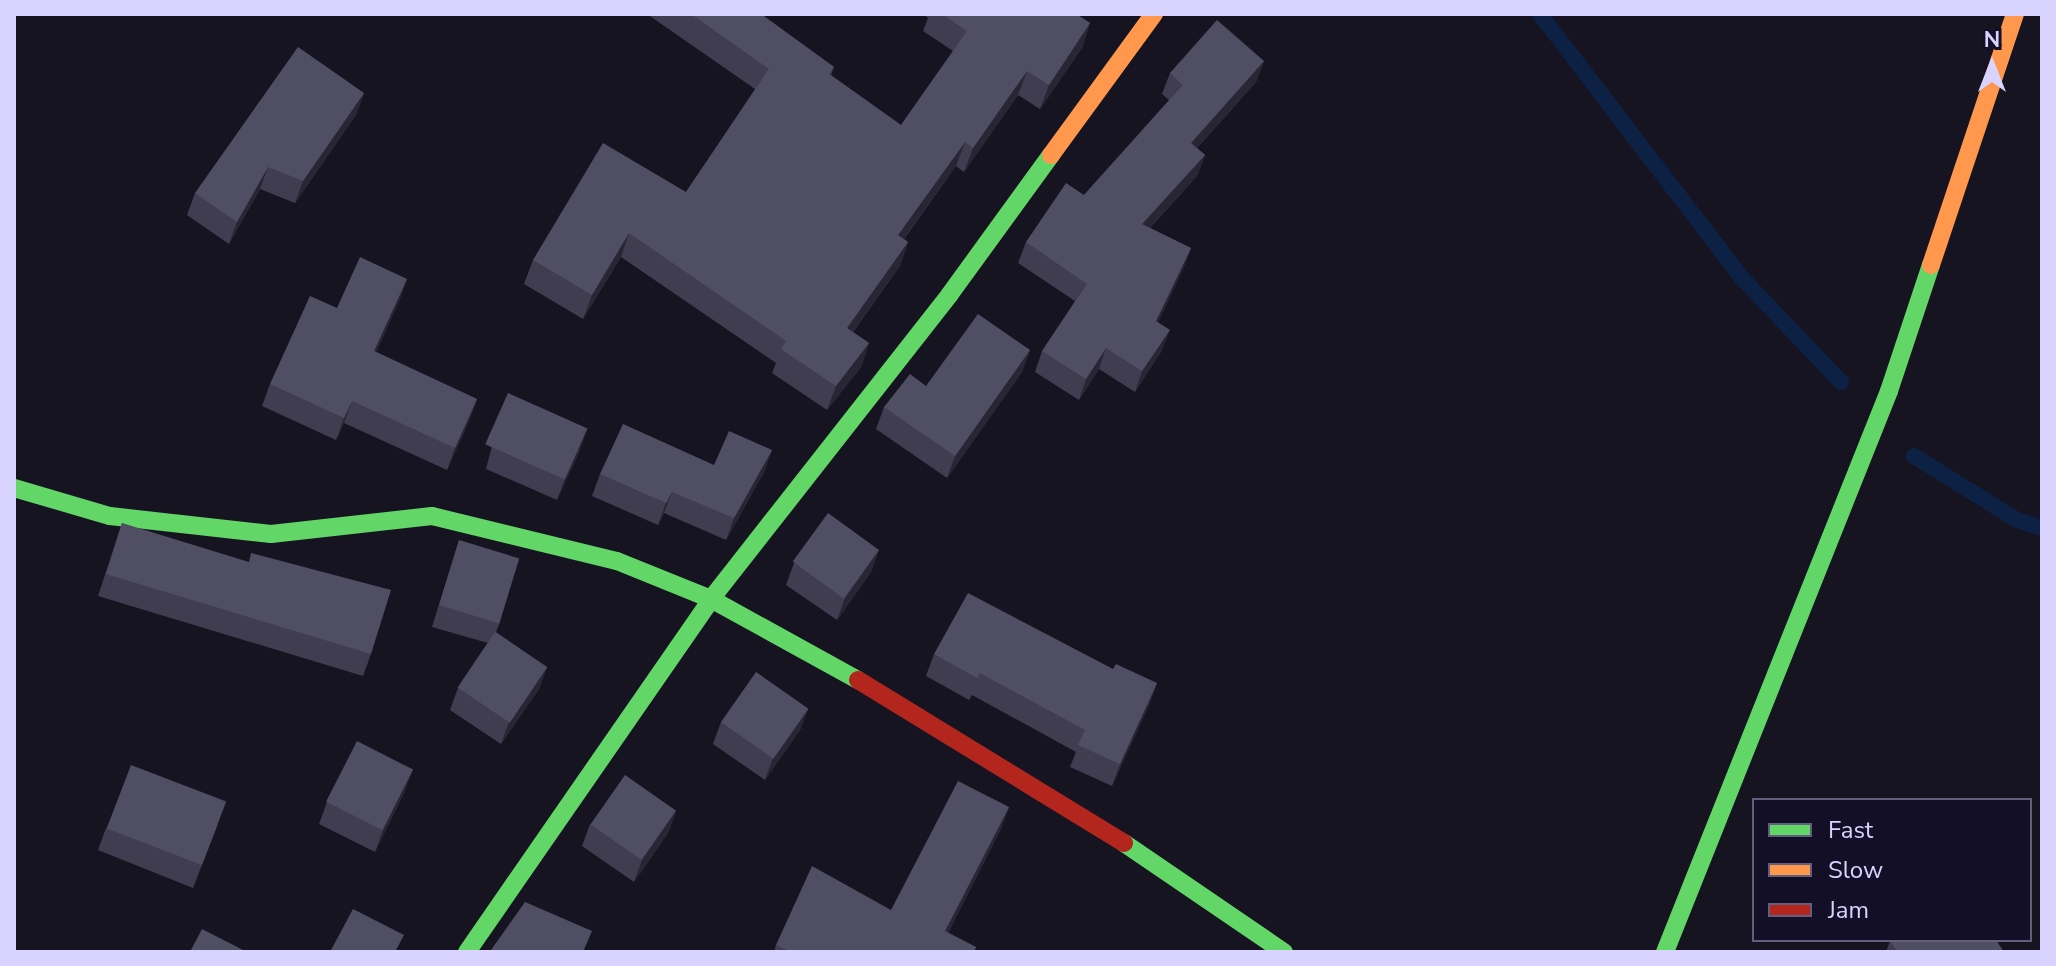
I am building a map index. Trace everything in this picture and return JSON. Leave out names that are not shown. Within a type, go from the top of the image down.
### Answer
[{"type":"street","points":[[467,952],[711,599],[950,294],[1154,14]]},
{"type":"street","points":[[1665,952],[1889,391],[2015,14]]},
{"type":"street","points":[[14,488],[110,516],[271,534],[432,516],[617,561],[711,599],[865,684],[1097,824],[1284,952]]},
{"type":"building","points":[[691,14],[761,14],[834,67],[829,74],[901,125],[967,31],[942,14],[1076,14],[1090,23],[1049,85],[1027,71],[973,148],[965,142],[898,235],[908,242],[847,328],[869,343],[836,386],[781,349],[786,341],[629,233],[592,295],[533,260],[603,143],[686,192],[769,69]]},
{"type":"building","points":[[1217,20],[1264,61],[1191,143],[1205,155],[1142,224],[1191,248],[1156,321],[1170,330],[1142,371],[1106,348],[1086,379],[1042,351],[1087,284],[1026,242],[1066,183],[1084,195],[1183,85],[1170,73]]},
{"type":"building","points":[[298,47],[364,93],[303,181],[268,167],[237,222],[195,193]]},
{"type":"building","points":[[360,257],[407,279],[374,351],[477,399],[455,448],[352,401],[344,418],[270,384],[310,296],[337,308]]},
{"type":"building","points":[[978,314],[1030,350],[955,456],[884,407],[910,374],[926,386]]},
{"type":"building","points":[[508,393],[587,428],[565,480],[485,444]]},
{"type":"building","points":[[623,424],[714,465],[729,431],[772,450],[734,518],[672,492],[666,503],[600,474]]},
{"type":"building","points":[[828,513],[879,550],[844,599],[793,562]]},
{"type":"building","points":[[122,523],[249,562],[251,553],[391,590],[371,654],[106,574]]},
{"type":"building","points":[[459,540],[519,558],[499,623],[439,605]]},
{"type":"building","points":[[968,593],[1113,669],[1116,664],[1157,683],[1120,764],[1078,745],[1085,730],[980,673],[977,678],[934,654]]},
{"type":"building","points":[[495,632],[547,667],[510,723],[458,688]]},
{"type":"building","points":[[756,672],[808,709],[773,759],[721,722]]},
{"type":"building","points":[[357,741],[413,770],[382,830],[326,802]]},
{"type":"building","points":[[131,765],[226,802],[202,865],[107,828]]},
{"type":"building","points":[[625,775],[676,811],[641,860],[591,824]]},
{"type":"building","points":[[958,781],[1009,807],[945,931],[976,947],[974,952],[791,952],[776,945],[812,866],[891,910]]},
{"type":"building","points":[[525,902],[592,931],[583,952],[491,950]]},
{"type":"building","points":[[353,909],[404,935],[395,952],[330,952]]},
{"type":"building","points":[[202,929],[247,952],[190,952]]},
{"type":"building","points":[[1891,942],[1997,942],[2004,952],[1898,952]]},
{"type":"waterway","points":[[1540,14],[1741,277],[1841,382]]},
{"type":"waterway","points":[[1914,456],[2017,520],[2042,528]]},
{"type":"traffic: fast","points":[[467,952],[711,599],[950,294],[1051,155]]},
{"type":"traffic: fast","points":[[1665,952],[1889,391],[1931,265]]},
{"type":"traffic: fast","points":[[14,488],[110,516],[271,534],[432,516],[617,561],[711,599],[858,680]]},
{"type":"traffic: fast","points":[[1124,843],[1284,952]]},
{"type":"traffic: slow","points":[[1051,155],[1154,14]]},
{"type":"traffic: slow","points":[[1931,265],[2015,14]]},
{"type":"traffic: jam","points":[[858,680],[1124,843]]}]
